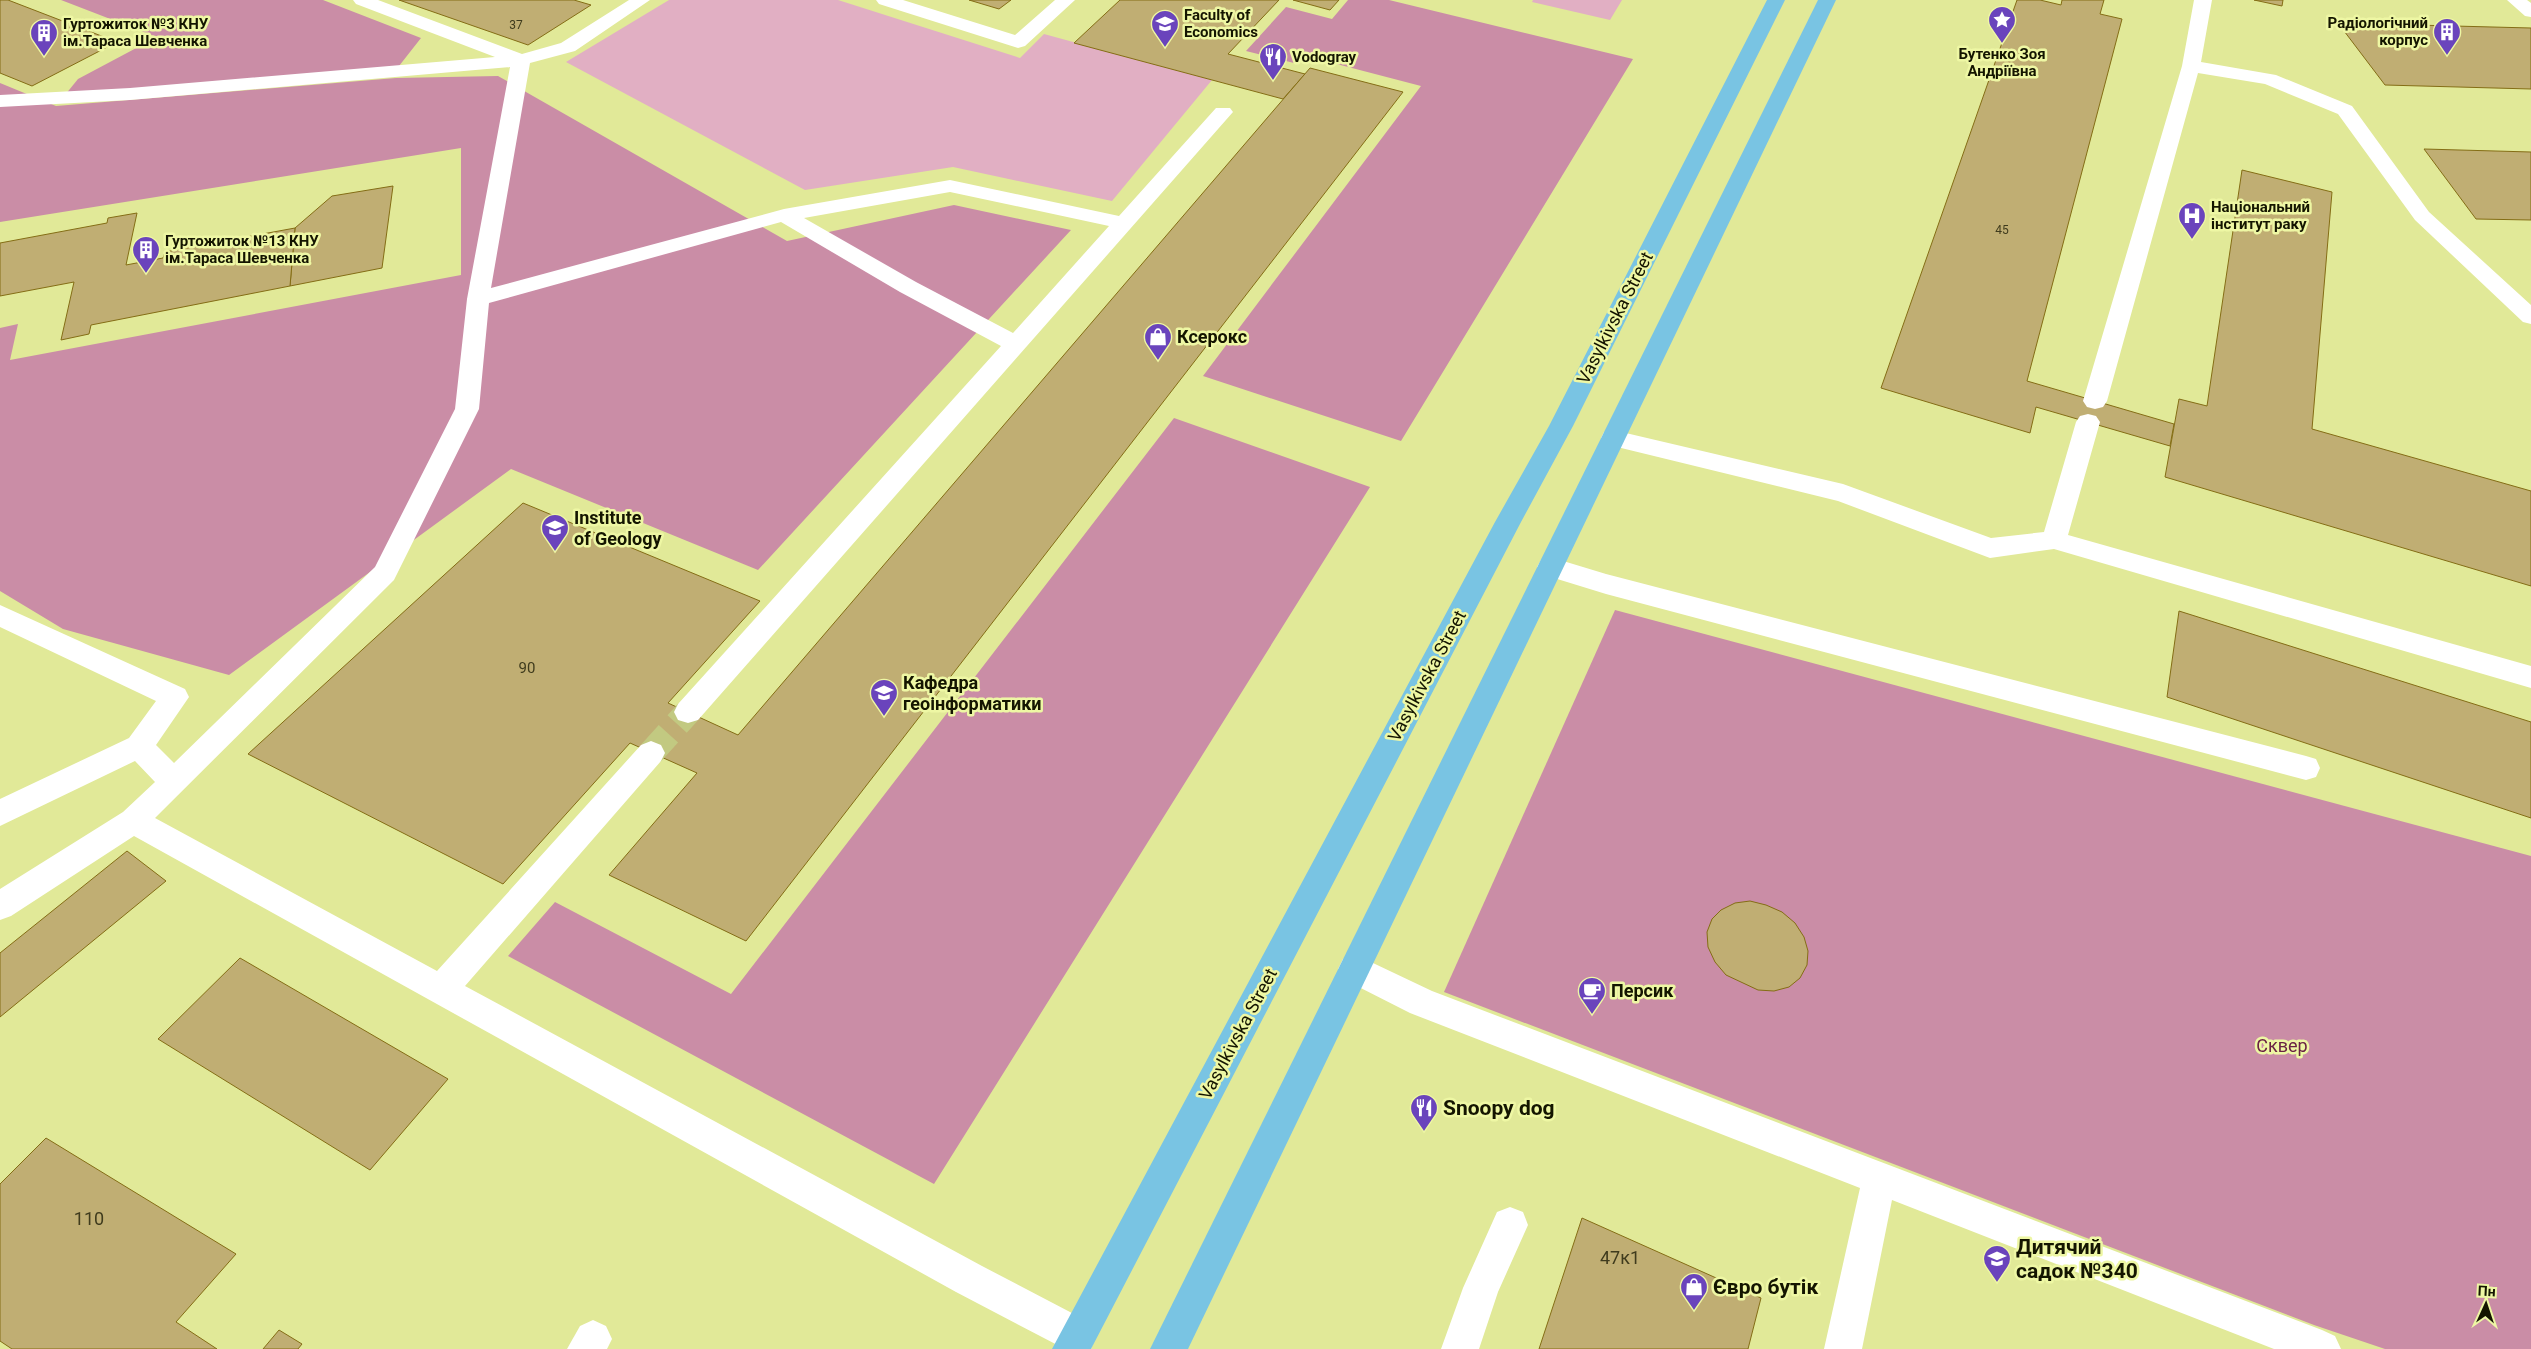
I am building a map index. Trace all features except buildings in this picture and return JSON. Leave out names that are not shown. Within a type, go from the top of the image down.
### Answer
[{"type":"main road","name":"Vasylkivska Street","points":[[1075,1342],[1493,549],[1561,426],[1776,0]]},
{"type":"main road","points":[[1169,1349],[1827,0]]},
{"type":"lane","points":[[362,0],[521,60]]},
{"type":"lane","points":[[0,101],[140,93],[521,60],[568,47],[642,0]]},
{"type":"lane","points":[[885,0],[1018,42],[1066,0]]},
{"type":"lane","points":[[2054,540],[2191,67],[2203,0]]},
{"type":"lane","points":[[2516,0],[2531,12]]},
{"type":"lane","points":[[0,906],[133,821],[385,573],[467,410],[478,299],[521,60]]},
{"type":"lane","points":[[2191,67],[2269,79],[2345,110],[2422,216],[2531,317]]},
{"type":"lane","points":[[688,712],[1017,346],[1123,223],[1223,112]]},
{"type":"lane","points":[[478,299],[784,215],[950,186],[1123,223]]},
{"type":"lane","points":[[784,215],[908,287],[1017,346]]},
{"type":"lane","points":[[1613,438],[1843,493],[1990,548],[2054,540],[2531,677]]},
{"type":"lane","points":[[1550,567],[1606,584],[2306,768]]},
{"type":"lane","points":[[0,615],[175,697],[139,746],[0,813]]},
{"type":"lane","points":[[139,746],[174,782]]},
{"type":"lane","points":[[441,990],[651,754]]},
{"type":"lane","points":[[133,821],[969,1279],[1075,1342]]},
{"type":"lane","points":[[1354,969],[1421,1002],[2322,1349]]},
{"type":"lane","points":[[1843,1349],[1879,1178]]},
{"type":"lane","points":[[1460,1349],[1481,1288],[1510,1224]]},
{"type":"shaded area","points":[[669,0],[838,0],[1020,58],[1044,34],[1212,80],[1112,201],[953,167],[805,190],[566,62]]},
{"type":"shaded area","points":[[1533,0],[1622,0],[1610,20],[1532,2]]},
{"type":"green space","points":[[61,0],[323,0],[421,38],[399,66],[65,95],[78,79],[157,37]]},
{"type":"green space","points":[[1348,0],[1389,0],[1633,59],[1401,441],[1203,376],[1421,86],[1306,56],[1298,64],[1246,51],[1286,7],[1332,19]]},
{"type":"green space","points":[[498,76],[787,241],[954,205],[1071,230],[758,570],[511,469],[229,675],[63,629],[0,591],[0,328],[18,324],[10,360],[461,275],[461,148],[0,222],[0,83],[56,106],[396,78]]},
{"type":"green space","points":[[1174,418],[1370,487],[934,1184],[508,956],[555,902],[731,994]]},
{"type":"green space","name":"Сквер","points":[[1615,610],[2531,856],[2531,1349],[2385,1349],[2314,1325],[1444,992]]},
{"type":"tunnel","points":[[651,753],[688,712]]},
{"type":"place","name":"Бутенко Зоя Андріївна","points":[[2002,44]]},
{"type":"place","name":"Faculty of Economics","points":[[1165,48]]},
{"type":"place","name":"Радіологічний корпус","points":[[2447,56]]},
{"type":"place","name":"Гуртожиток №3 КНУ ім.Тараса Шевченка","points":[[44,57]]},
{"type":"place","name":"Vodogray","points":[[1273,81]]},
{"type":"place","name":"Національний інститут раку","points":[[2192,240]]},
{"type":"place","name":"Гуртожиток №13 КНУ ім.Тараса Шевченка","points":[[146,274]]},
{"type":"place","name":"Ксерокс","points":[[1158,361]]},
{"type":"place","name":"Institute of Geology","points":[[555,552]]},
{"type":"place","name":"Кафедра геоінформатики","points":[[884,717]]},
{"type":"place","name":"Персик","points":[[1592,1015]]},
{"type":"place","name":"Snoopy dog","points":[[1424,1132]]},
{"type":"place","name":"Дитячий садок №340","points":[[1997,1283]]},
{"type":"place","name":"Євро бутік","points":[[1694,1311]]}]
